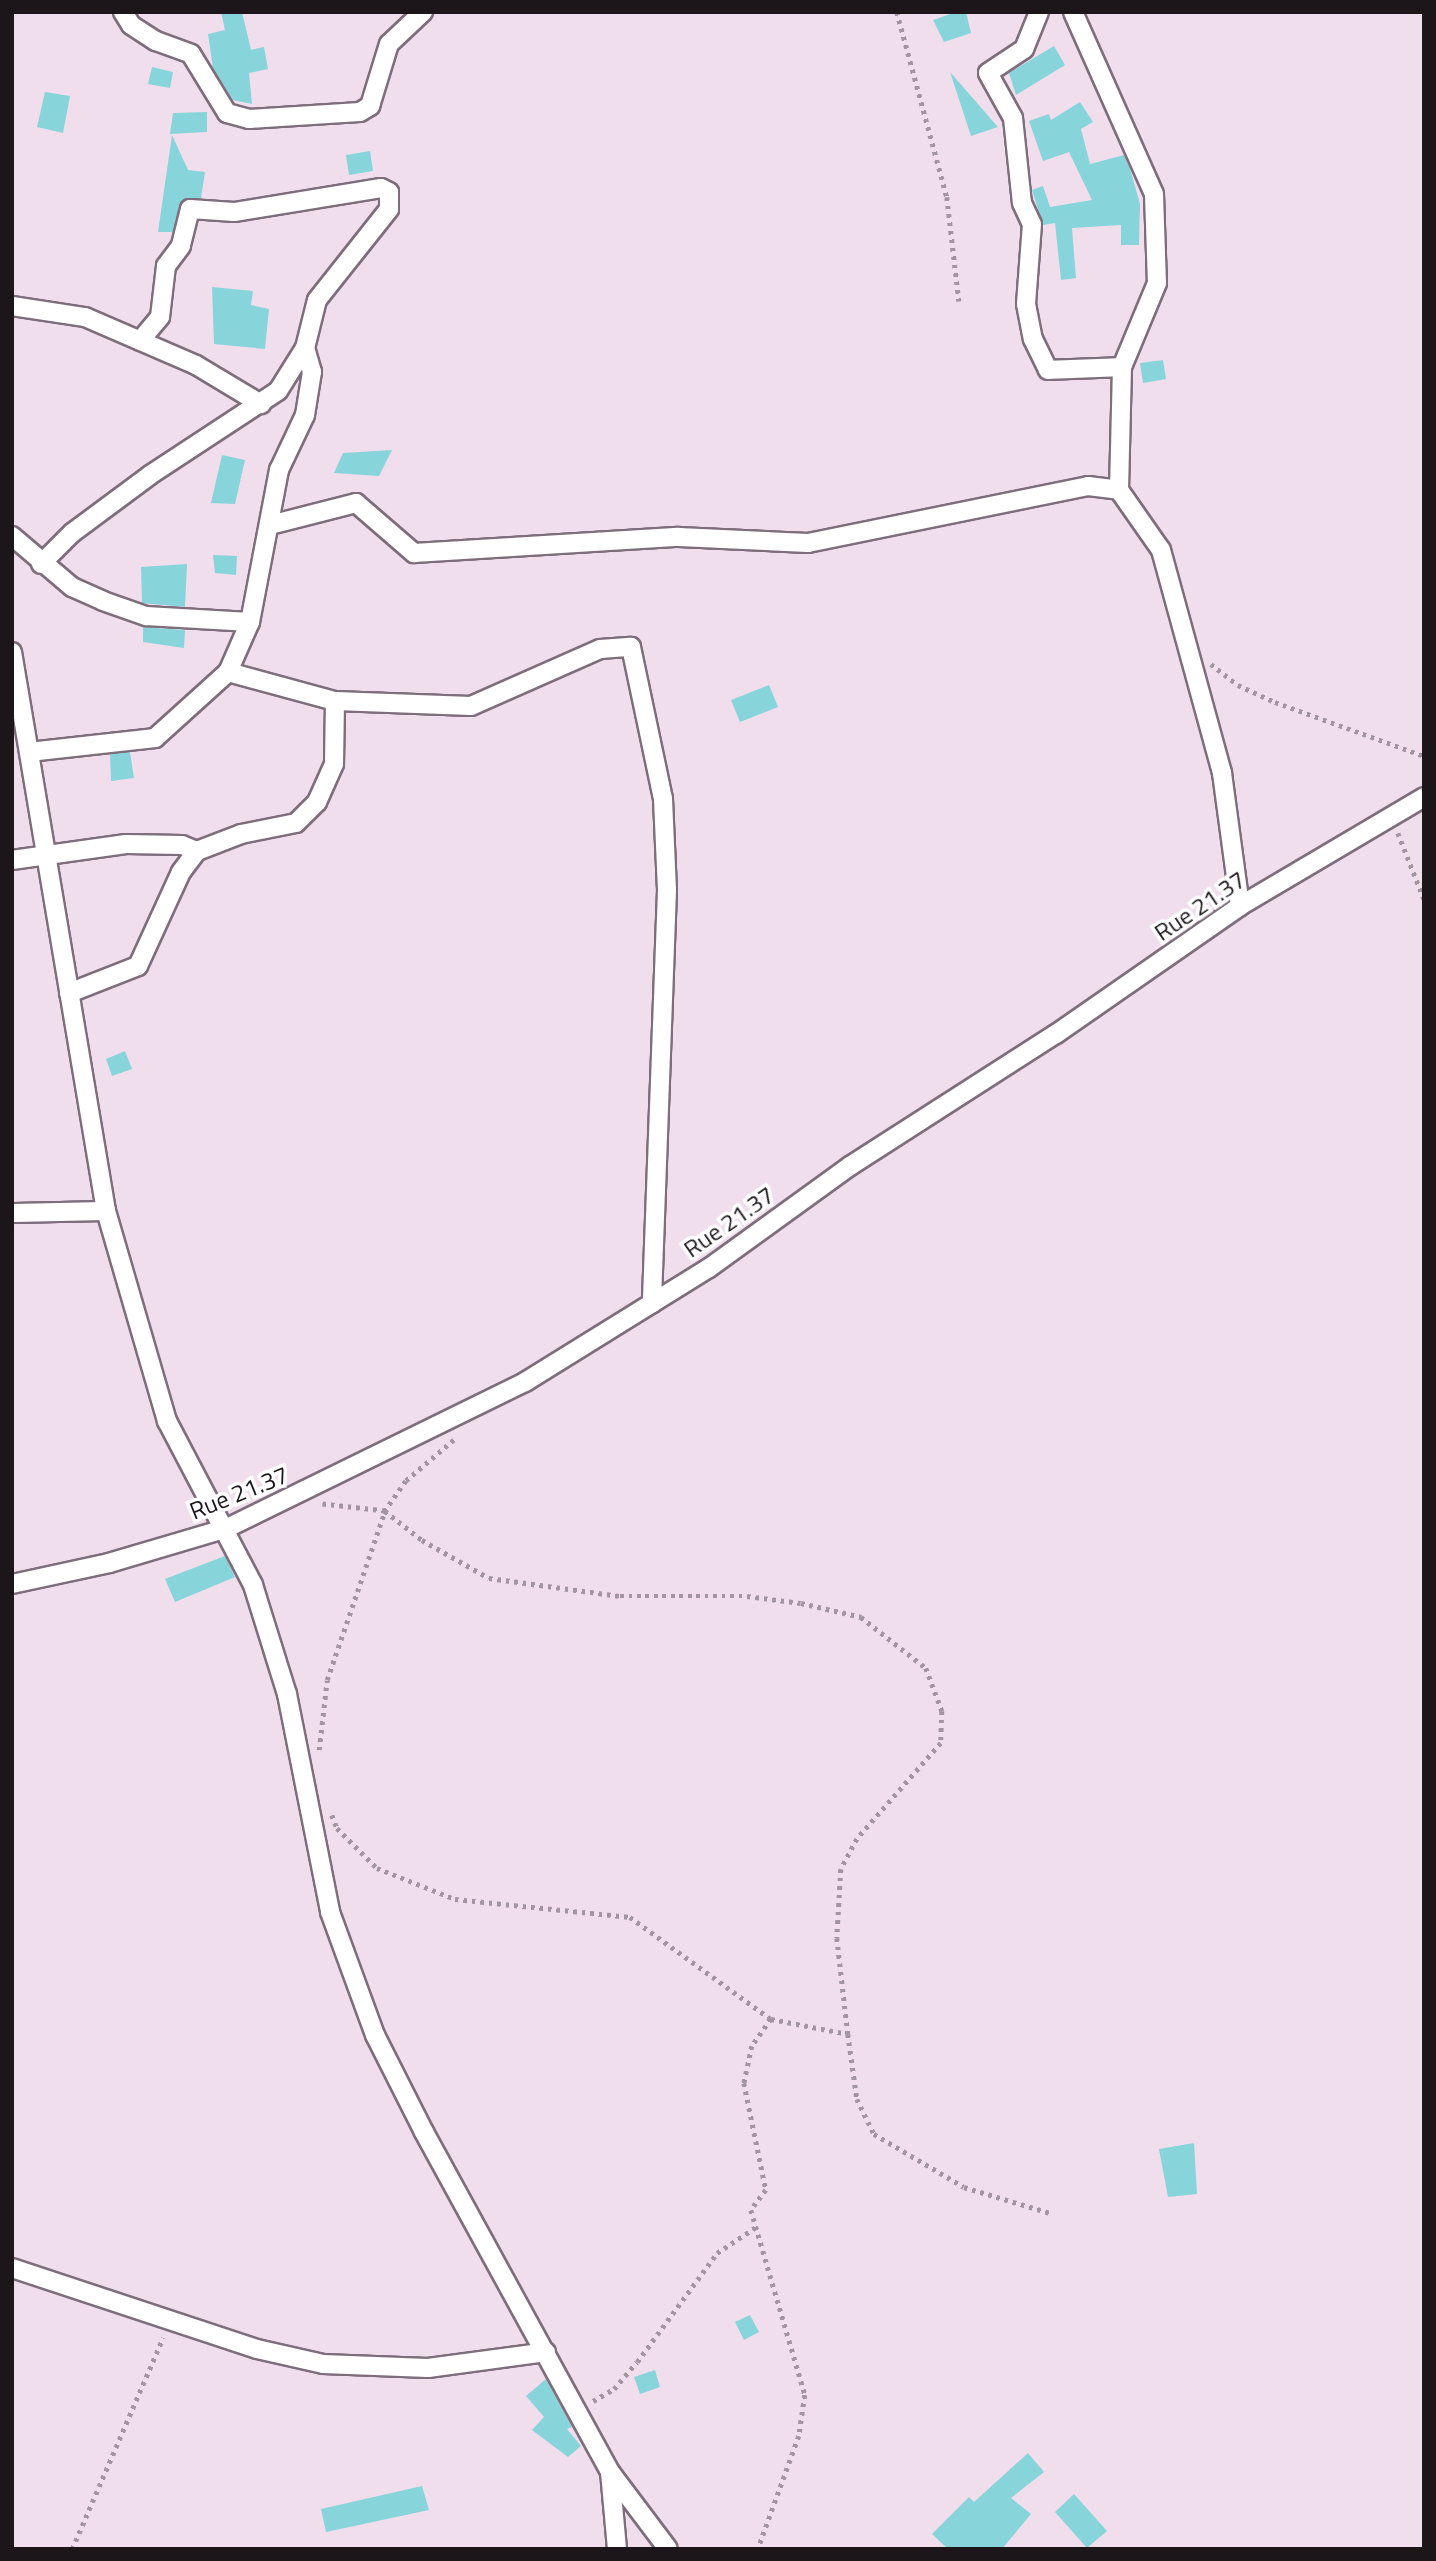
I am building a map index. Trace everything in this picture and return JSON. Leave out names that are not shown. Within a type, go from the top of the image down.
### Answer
[{"type":"street","points":[[123,12],[131,25],[156,41],[191,54],[227,113],[249,119],[359,112],[370,106],[389,44],[423,12]]},
{"type":"street","points":[[1039,12],[1024,50],[988,73],[1013,118],[1022,203],[1031,224],[1026,304],[1033,339],[1048,370],[1122,367]]},
{"type":"street","points":[[1073,12],[1154,194],[1157,283],[1122,367],[1119,490],[1161,550],[1189,646],[1222,773],[1240,906]]},
{"type":"street","points":[[41,564],[72,533],[150,475],[261,404],[291,376],[305,348],[317,300],[389,209],[389,192],[381,188],[234,212],[190,209],[181,246],[166,266],[160,317],[140,341]]},
{"type":"street","points":[[12,306],[85,317],[197,365],[261,404]]},
{"type":"street","points":[[29,752],[155,738],[228,672],[250,622],[279,470],[305,415],[312,372],[305,348]]},
{"type":"street","points":[[270,525],[356,503],[414,553],[679,537],[808,543],[1088,486],[1119,490]]},
{"type":"street","points":[[12,536],[41,564],[72,587],[146,616],[250,622]]},
{"type":"street","points":[[228,672],[335,701],[471,706],[600,649],[631,648],[663,799],[667,890],[652,1304]]},
{"type":"street","points":[[13,663],[106,1211],[167,1421],[227,1528],[253,1585],[287,1694],[330,1912],[375,2035],[546,2352],[580,2409],[610,2472],[668,2549]]},
{"type":"street","points":[[69,993],[138,966],[177,881],[197,851],[240,834],[296,823],[317,802],[334,764],[335,701]]},
{"type":"street","name":"Rue 21.37","points":[[12,1584],[109,1563],[227,1528],[290,1501],[525,1382],[652,1304],[1240,906],[1392,819],[1424,797]]},
{"type":"street","points":[[12,860],[47,859],[126,844],[183,845],[197,851]]},
{"type":"street","points":[[12,1213],[106,1211]]},
{"type":"street","points":[[12,2267],[172,2318],[257,2349],[372,2369],[428,2368],[546,2352]]},
{"type":"street","points":[[610,2472],[617,2549]]},
{"type":"path","points":[[897,12],[947,197],[959,301]]},
{"type":"path","points":[[1189,646],[1238,685],[1275,702],[1424,756]]},
{"type":"path","points":[[1392,819],[1424,899]]},
{"type":"path","points":[[318,1760],[327,1680],[384,1511],[406,1481],[464,1432]]},
{"type":"path","points":[[290,1501],[384,1511],[422,1540],[489,1578],[621,1596],[747,1596],[802,1603],[860,1617],[926,1668],[942,1711],[941,1743],[857,1839],[841,1869],[837,1938],[857,2099],[874,2134],[964,2187],[1050,2213]]},
{"type":"path","points":[[329,1806],[337,1828],[377,1868],[455,1899],[630,1917],[771,2019],[848,2034]]},
{"type":"path","points":[[758,2549],[799,2436],[805,2395],[751,2210],[766,2190],[744,2083],[752,2046],[771,2019]]},
{"type":"path","points":[[580,2409],[614,2389],[717,2253],[756,2227]]},
{"type":"path","points":[[72,2549],[172,2318]]},
{"type":"building","points":[[221,12],[242,12],[251,50],[264,47],[268,69],[249,73],[252,104],[233,100],[213,68],[208,34],[225,30]]},
{"type":"building","points":[[956,12],[966,12],[971,33],[944,42],[933,20]]},
{"type":"building","points":[[1054,46],[1065,65],[1016,95],[1009,73]]},
{"type":"building","points":[[152,67],[173,72],[170,88],[148,84]]},
{"type":"building","points":[[950,72],[998,127],[971,136]]},
{"type":"building","points":[[45,92],[70,96],[63,133],[37,127]]},
{"type":"building","points":[[1080,102],[1093,122],[1081,129],[1090,164],[1124,155],[1130,169],[1140,204],[1139,245],[1121,245],[1121,225],[1072,228],[1076,278],[1061,280],[1055,223],[1043,225],[1032,190],[1043,186],[1050,207],[1092,200],[1069,152],[1043,161],[1029,121],[1049,114],[1051,120]]},
{"type":"building","points":[[207,112],[207,132],[170,134],[173,113]]},
{"type":"building","points":[[172,135],[188,170],[205,172],[201,198],[182,201],[173,232],[158,232]]},
{"type":"building","points":[[370,151],[373,171],[349,175],[346,155]]},
{"type":"building","points":[[212,287],[253,291],[251,305],[269,309],[265,349],[214,344]]},
{"type":"building","points":[[1163,360],[1166,379],[1143,383],[1140,363]]},
{"type":"building","points":[[392,450],[379,476],[334,473],[343,453]]},
{"type":"building","points":[[222,455],[245,460],[235,504],[211,503]]},
{"type":"building","points":[[213,555],[237,556],[236,575],[215,573]]},
{"type":"building","points":[[187,564],[185,607],[142,603],[141,567]]},
{"type":"building","points":[[143,627],[185,630],[184,648],[143,642]]},
{"type":"building","points":[[769,685],[778,707],[740,722],[731,700]]},
{"type":"building","points":[[130,752],[134,778],[111,781],[110,754]]},
{"type":"building","points":[[125,1051],[132,1069],[112,1076],[106,1059]]},
{"type":"building","points":[[225,1556],[235,1577],[175,1602],[165,1579]]},
{"type":"building","points":[[1194,2143],[1197,2194],[1168,2197],[1159,2149]]},
{"type":"building","points":[[750,2315],[759,2332],[744,2340],[735,2322]]},
{"type":"building","points":[[655,2370],[660,2387],[640,2394],[634,2377]]},
{"type":"building","points":[[546,2379],[572,2427],[567,2429],[581,2446],[568,2457],[532,2430],[544,2417],[526,2396]]},
{"type":"building","points":[[1028,2453],[1044,2472],[1011,2498],[1031,2514],[1002,2549],[948,2549],[932,2534],[969,2497],[974,2502]]},
{"type":"building","points":[[422,2486],[429,2510],[326,2532],[321,2509]]},
{"type":"building","points":[[1074,2494],[1107,2531],[1087,2548],[1055,2512]]}]
